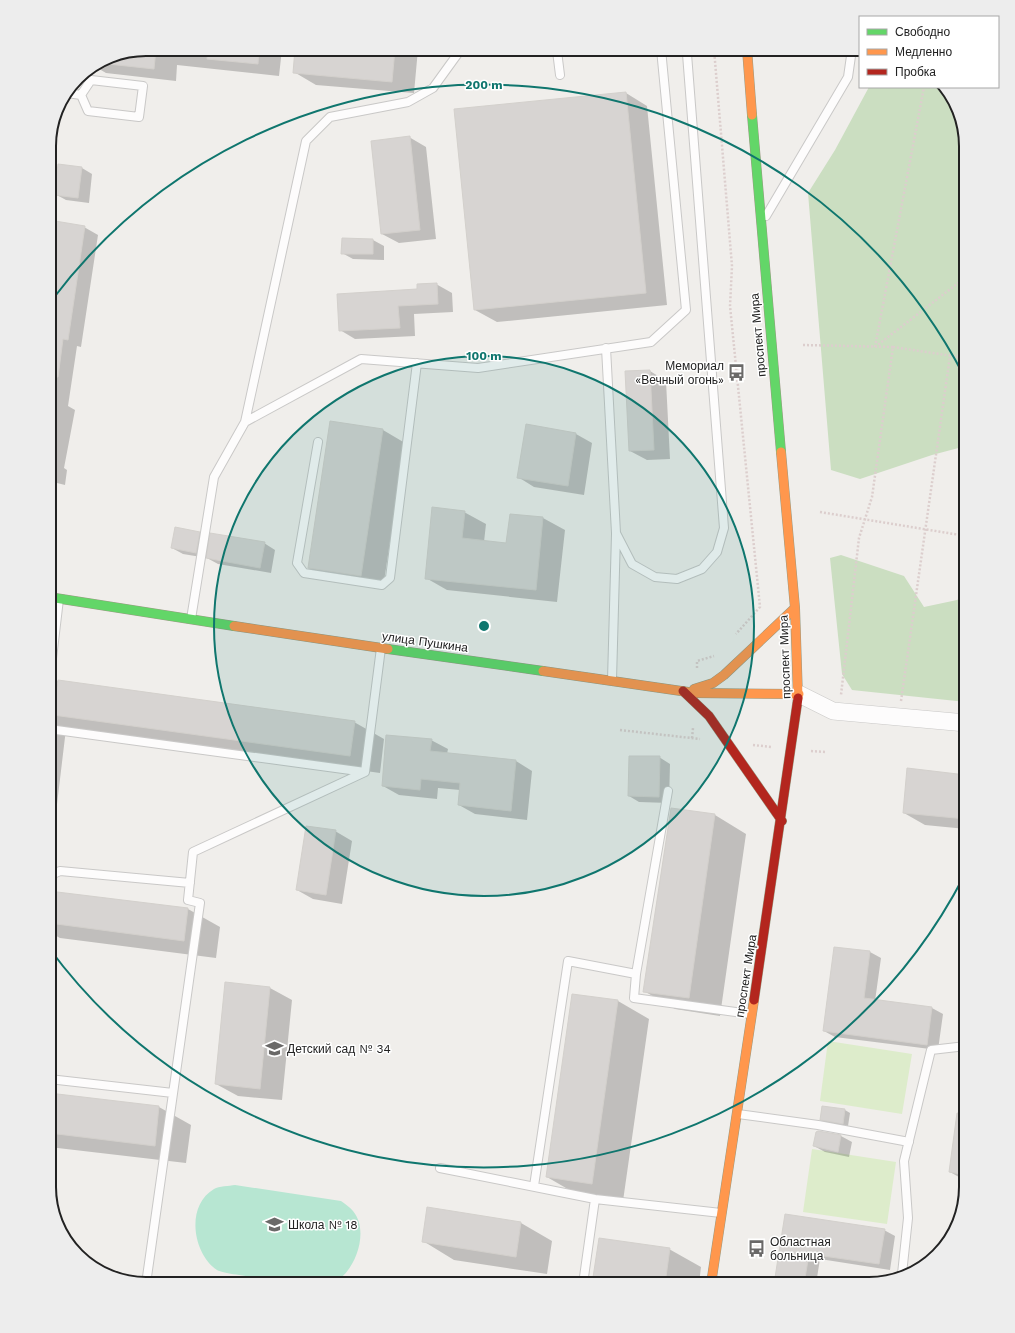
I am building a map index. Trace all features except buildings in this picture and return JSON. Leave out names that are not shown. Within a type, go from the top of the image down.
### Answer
[{"type":"main road","name":"проспект Мира","points":[[712,1277],[782,820],[799,694],[795,608],[748,56]]},
{"type":"main road","name":"улица Пушкина","points":[[56,598],[190,620],[695,693],[799,694]]},
{"type":"main road","points":[[683,691],[713,683],[724,675],[795,608]]},
{"type":"main road","points":[[683,691],[709,716],[782,820]]},
{"type":"street","points":[[799,694],[833,711],[959,722]]},
{"type":"lane","points":[[190,620],[214,477],[245,422],[306,141],[330,117],[408,102],[433,88],[456,56]]},
{"type":"lane","points":[[558,56],[560,75]]},
{"type":"lane","points":[[245,422],[361,359],[478,368],[651,342],[686,310],[662,56]]},
{"type":"lane","points":[[616,533],[632,564],[655,577],[677,579],[702,569],[717,552],[724,528],[688,56]]},
{"type":"lane","points":[[761,226],[848,77],[851,56]]},
{"type":"lane","points":[[91,80],[143,86],[139,117],[88,111],[81,94],[91,80]]},
{"type":"lane","points":[[73,93],[81,94]]},
{"type":"lane","points":[[606,348],[616,533],[612,681]]},
{"type":"lane","points":[[318,442],[297,563],[304,573],[382,585],[390,578],[417,364]]},
{"type":"lane","points":[[56,630],[60,599]]},
{"type":"lane","points":[[365,772],[381,648]]},
{"type":"lane","points":[[56,730],[365,772]]},
{"type":"lane","points":[[147,1277],[200,903],[188,900],[192,852],[365,772]]},
{"type":"lane","points":[[668,791],[636,974],[634,998],[753,1014]]},
{"type":"lane","points":[[56,873],[60,871],[190,883]]},
{"type":"lane","points":[[534,1186],[568,962],[636,974]]},
{"type":"lane","points":[[902,1270],[908,1218],[904,1162],[931,1050],[959,1047]]},
{"type":"lane","points":[[56,1081],[173,1093]]},
{"type":"lane","points":[[738,1114],[818,1125],[909,1142]]},
{"type":"lane","points":[[440,1168],[595,1199],[723,1213]]},
{"type":"lane","points":[[584,1277],[595,1199]]},
{"type":"path","points":[[715,56],[732,266],[730,306],[760,607],[735,635]]},
{"type":"path","points":[[875,347],[924,88]]},
{"type":"path","points":[[875,347],[959,282]]},
{"type":"path","points":[[803,345],[893,347],[959,357]]},
{"type":"path","points":[[842,695],[859,538],[872,497],[893,347]]},
{"type":"path","points":[[900,704],[950,356]]},
{"type":"path","points":[[820,512],[959,535]]},
{"type":"path","points":[[697,660],[714,656],[719,651]]},
{"type":"path","points":[[835,694],[849,696]]},
{"type":"green space","points":[[868,88],[938,88],[950,106],[956,123],[959,146],[959,448],[932,455],[860,479],[831,470],[808,193],[835,150]]},
{"type":"green space","points":[[841,555],[904,576],[924,607],[959,599],[959,701],[852,690],[842,674],[830,558]]},
{"type":"green space","points":[[828,1041],[912,1054],[902,1114],[820,1101]]},
{"type":"green space","points":[[812,1149],[896,1162],[887,1224],[803,1212]]},
{"type":"green space","points":[[235,1185],[341,1201],[353,1211],[358,1219],[360,1228],[359,1248],[351,1266],[342,1277],[254,1277],[217,1270],[209,1263],[202,1253],[198,1242],[196,1218],[199,1207],[205,1197],[214,1189]]},
{"type":"traffic: fast","points":[[752,115],[781,452]]},
{"type":"traffic: fast","points":[[56,598],[234,626]]},
{"type":"traffic: fast","points":[[388,649],[543,671]]},
{"type":"traffic: slow","points":[[748,56],[752,115]]},
{"type":"traffic: slow","points":[[781,452],[795,608],[798,698]]},
{"type":"traffic: slow","points":[[694,689],[713,683],[724,675],[795,608]]},
{"type":"traffic: slow","points":[[234,626],[388,649]]},
{"type":"traffic: slow","points":[[543,671],[695,693],[799,694]]},
{"type":"traffic: slow","points":[[712,1277],[754,1000]]},
{"type":"traffic: jam","points":[[683,691],[709,716],[782,821]]},
{"type":"traffic: jam","points":[[754,1000],[798,698]]},
{"type":"place","name":"Мемориал «Вечный огонь»","points":[[737,373]]},
{"type":"place","name":"Детский сад № 34","points":[[274,1049]]},
{"type":"place","name":"Школа № 18","points":[[275,1225]]},
{"type":"place","name":"Областная больница","points":[[757,1249]]}]
